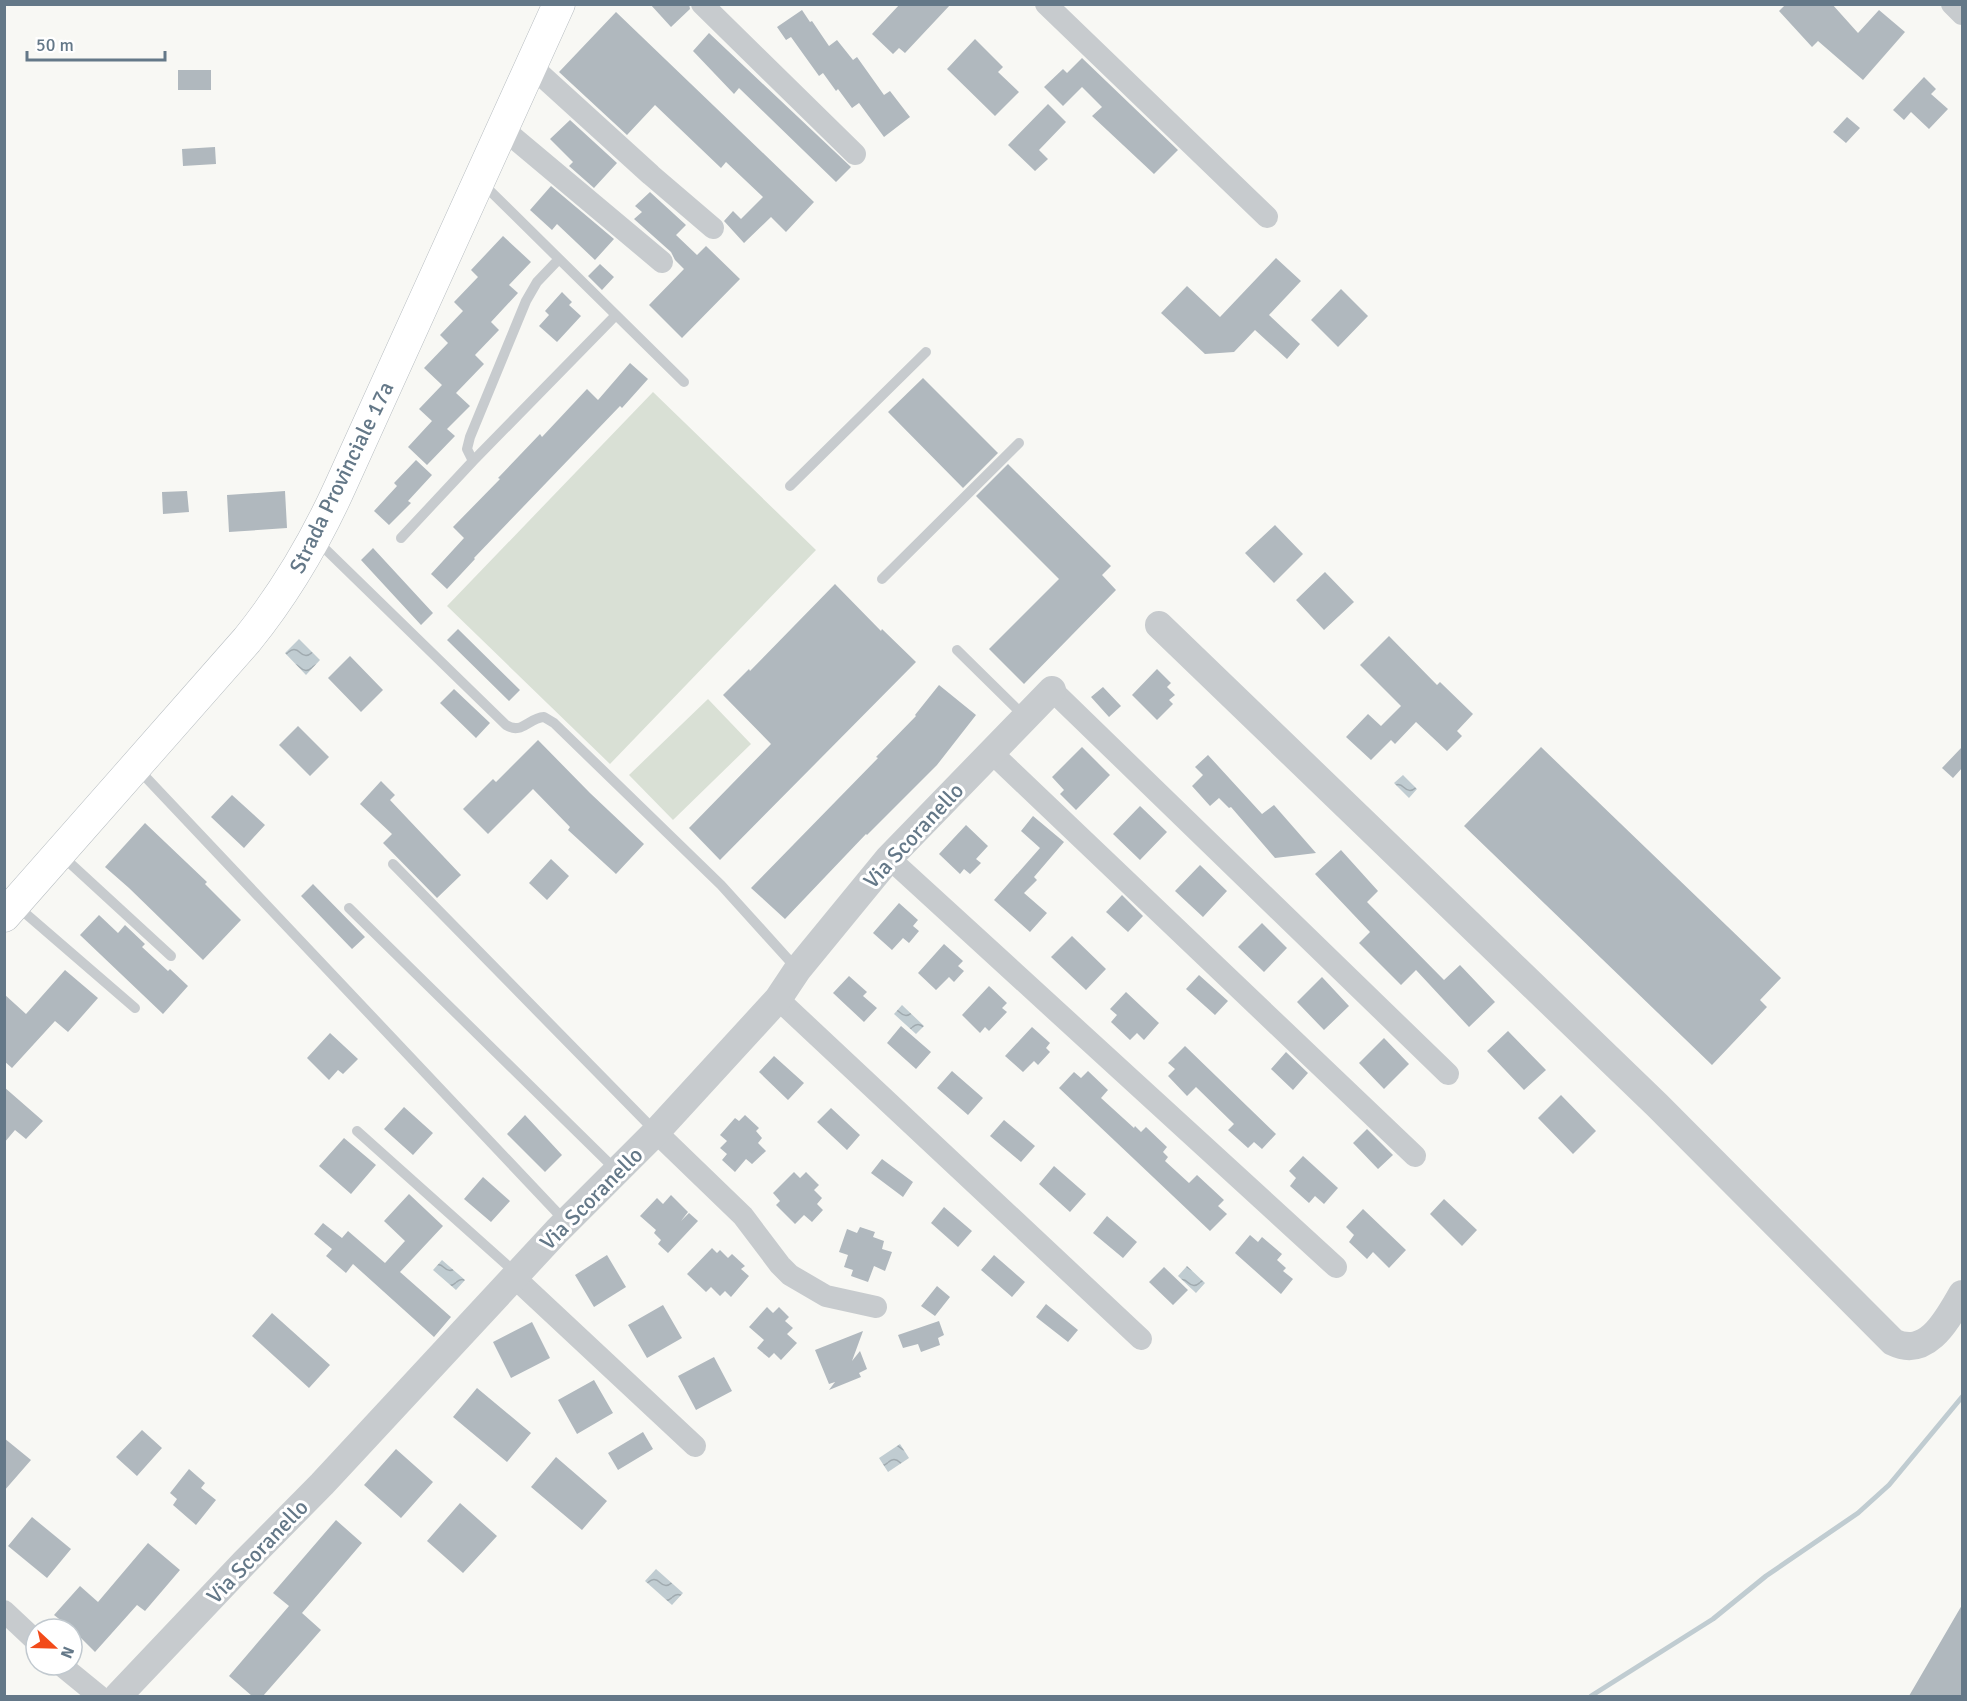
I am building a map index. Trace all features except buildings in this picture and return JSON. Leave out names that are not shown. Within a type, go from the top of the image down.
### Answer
[{"type":"main road","name":"Strada Provinciale 17a","points":[[10,910],[258,626],[315,539],[559,4]]},
{"type":"street","points":[[702,4],[855,154]]},
{"type":"street","points":[[1046,4],[1267,217]]},
{"type":"street","points":[[1952,4],[1962,14]]},
{"type":"street","points":[[530,66],[651,176],[713,228]]},
{"type":"street","points":[[502,128],[662,262]]},
{"type":"street","points":[[1159,625],[1665,1113],[1893,1342],[1906,1347],[1924,1343],[1945,1323],[1962,1294]]},
{"type":"street","points":[[1052,690],[1448,1074]]},
{"type":"street","name":"Via Scoranello","points":[[118,1696],[322,1484],[567,1222],[656,1132],[778,999],[798,969],[889,858],[1052,690]]},
{"type":"street","points":[[991,752],[1415,1156]]},
{"type":"street","points":[[889,858],[1336,1267]]},
{"type":"street","points":[[778,999],[1142,1339]]},
{"type":"street","points":[[656,1132],[747,1221],[790,1275],[826,1296],[876,1307]]},
{"type":"street","points":[[516,1276],[695,1446]]},
{"type":"street","points":[[4,1611],[24,1630]]},
{"type":"street","points":[[76,1677],[99,1696]]},
{"type":"lane","points":[[479,180],[684,382]]},
{"type":"lane","points":[[473,461],[467,449],[470,437],[526,301],[537,282],[559,259]]},
{"type":"lane","points":[[401,538],[616,315]]},
{"type":"lane","points":[[790,486],[926,352]]},
{"type":"lane","points":[[882,579],[1019,444]]},
{"type":"lane","points":[[315,539],[506,725],[512,729],[518,729],[533,720],[544,717],[554,723],[721,885],[798,969]]},
{"type":"lane","points":[[957,650],[1025,717]]},
{"type":"lane","points":[[136,767],[567,1222]]},
{"type":"lane","points":[[60,854],[171,956]]},
{"type":"lane","points":[[393,864],[656,1132]]},
{"type":"lane","points":[[349,908],[617,1171]]},
{"type":"lane","points":[[10,910],[135,1008]]},
{"type":"lane","points":[[357,1131],[516,1276]]},
{"type":"shaded area","points":[[653,392],[816,550],[610,764],[447,606]]},
{"type":"shaded area","points":[[708,699],[751,744],[673,820],[629,775]]},
{"type":"water","points":[[299,639],[320,660],[306,675],[285,653]]},
{"type":"water","points":[[1403,775],[1417,789],[1409,798],[1394,783]]},
{"type":"water","points":[[902,1005],[924,1026],[916,1034],[894,1014]]},
{"type":"water","points":[[442,1260],[465,1280],[456,1290],[433,1270]]},
{"type":"water","points":[[1187,1266],[1205,1283],[1196,1293],[1178,1276]]},
{"type":"water","points":[[900,1444],[909,1458],[888,1472],[879,1458]]},
{"type":"water","points":[[656,1569],[683,1593],[672,1605],[645,1581]]},
{"type":"waterway","points":[[1591,1696],[1713,1619],[1766,1576],[1858,1513],[1889,1485],[1962,1397]]}]
